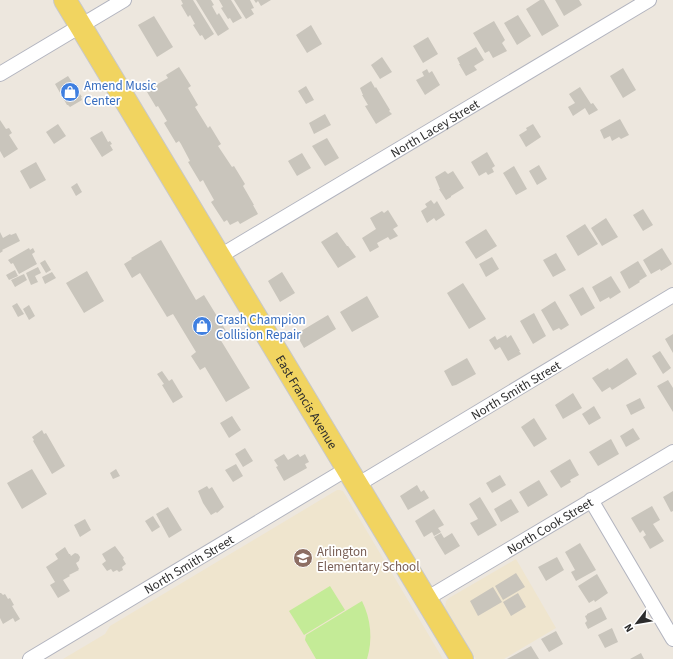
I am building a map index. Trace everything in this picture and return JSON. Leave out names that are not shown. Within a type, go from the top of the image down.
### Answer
[{"type":"main road","name":"East Francis Avenue","points":[[65,0],[462,659]]},
{"type":"street","points":[[0,74],[124,0]]},
{"type":"street","name":"North Lacey Street","points":[[220,256],[649,0]]},
{"type":"street","name":"North Smith Street","points":[[30,659],[673,295]]},
{"type":"street","name":"North Cook Street","points":[[426,599],[673,452]]},
{"type":"street","points":[[591,500],[673,639]]},
{"type":"shaded area","name":"Arlington Elementary School","points":[[337,490],[343,491],[443,659],[63,659],[105,634],[110,626]]},
{"type":"shaded area","points":[[516,559],[556,628],[504,659],[476,659],[445,608],[446,601]]},
{"type":"green space","points":[[330,586],[345,610],[304,635],[289,611]]},
{"type":"green space","points":[[362,601],[370,630],[370,644],[367,659],[316,659],[305,640],[306,635]]},
{"type":"building","points":[[181,0],[193,0],[214,34],[205,40],[202,35],[200,36],[193,25],[195,24],[190,15],[188,17],[181,5],[183,4]]},
{"type":"building","points":[[196,0],[211,0],[214,5],[212,6],[217,15],[219,13],[229,29],[218,36]]},
{"type":"building","points":[[219,0],[231,0],[242,18],[233,23],[230,18],[228,19],[221,8],[223,7]]},
{"type":"building","points":[[234,0],[250,0],[254,8],[251,9],[254,14],[246,19]]},
{"type":"building","points":[[254,0],[271,0],[261,6],[258,1],[256,3]]},
{"type":"building","points":[[540,0],[544,0],[559,26],[542,36],[526,9]]},
{"type":"building","points":[[555,0],[579,0],[582,5],[564,16]]},
{"type":"building","points":[[518,15],[531,36],[517,45],[504,23]]},
{"type":"building","points":[[154,16],[173,47],[157,57],[138,25]]},
{"type":"building","points":[[494,21],[505,40],[502,43],[507,51],[493,58],[489,51],[485,53],[473,33]]},
{"type":"building","points":[[311,25],[322,44],[307,53],[296,35]]},
{"type":"building","points":[[428,37],[438,54],[423,63],[413,46]]},
{"type":"building","points":[[476,47],[484,60],[474,66],[477,70],[466,76],[457,58]]},
{"type":"building","points":[[382,57],[392,72],[380,79],[371,65]]},
{"type":"building","points":[[179,67],[191,86],[188,88],[198,105],[195,107],[208,128],[210,126],[221,144],[218,146],[232,167],[234,166],[245,184],[243,186],[258,214],[240,224],[238,221],[230,225],[227,220],[224,222],[211,202],[214,200],[203,180],[200,182],[188,162],[190,161],[181,144],[179,141],[176,143],[164,123],[167,121],[147,92],[168,78],[166,75]]},
{"type":"building","points":[[623,68],[636,90],[623,98],[610,76]]},
{"type":"building","points":[[427,69],[429,73],[432,71],[440,85],[425,95],[416,80],[424,76],[422,72]]},
{"type":"building","name":"Amend Music Center","points":[[68,76],[82,97],[82,100],[70,107],[67,105],[55,84]]},
{"type":"building","points":[[371,81],[392,114],[376,124],[365,106],[368,105],[360,88]]},
{"type":"building","points":[[306,86],[314,100],[306,104],[298,91]]},
{"type":"building","points":[[580,87],[591,104],[593,103],[598,110],[589,115],[585,108],[573,116],[568,107],[575,103],[569,94]]},
{"type":"building","points":[[325,114],[331,125],[314,134],[309,123]]},
{"type":"building","points":[[620,119],[629,135],[621,139],[619,137],[612,141],[610,136],[604,139],[600,130]]},
{"type":"building","points":[[0,120],[6,129],[9,128],[12,133],[9,135],[18,149],[4,158],[0,151]]},
{"type":"building","points":[[58,124],[66,136],[54,144],[46,132]]},
{"type":"building","points":[[533,124],[541,137],[526,147],[519,135]]},
{"type":"building","points":[[102,131],[108,142],[110,141],[112,144],[110,145],[113,150],[102,157],[90,138]]},
{"type":"building","points":[[327,138],[339,158],[325,166],[312,146]]},
{"type":"building","points":[[487,152],[495,166],[492,168],[494,172],[488,175],[486,172],[479,176],[471,162]]},
{"type":"building","points":[[302,153],[311,168],[297,176],[288,161]]},
{"type":"building","points":[[36,162],[46,180],[30,189],[20,171]]},
{"type":"building","points":[[539,165],[547,179],[537,185],[529,171]]},
{"type":"building","points":[[514,166],[527,189],[516,195],[503,173]]},
{"type":"building","points":[[445,171],[448,174],[453,171],[464,188],[446,200],[439,189],[435,177]]},
{"type":"building","points":[[77,183],[82,192],[76,196],[71,187]]},
{"type":"building","points":[[431,200],[434,204],[437,201],[445,215],[436,221],[434,218],[427,223],[421,211],[427,207],[425,204]]},
{"type":"building","points":[[643,209],[653,225],[643,231],[633,215]]},
{"type":"building","points":[[388,210],[398,226],[393,229],[398,236],[390,240],[388,237],[377,243],[379,247],[370,252],[362,238],[376,229],[370,218],[382,211],[384,213]]},
{"type":"building","points":[[606,218],[618,237],[602,246],[591,228]]},
{"type":"building","points":[[585,224],[598,244],[578,256],[566,236]]},
{"type":"building","points":[[486,229],[497,246],[476,259],[465,242]]},
{"type":"building","points":[[0,232],[3,238],[10,234],[16,233],[20,241],[2,250],[3,251],[0,253]]},
{"type":"building","points":[[337,232],[356,257],[338,268],[321,242]]},
{"type":"building","name":"Crash Champion Collision Repair","points":[[161,240],[196,300],[204,295],[228,334],[220,339],[250,388],[226,402],[205,367],[200,370],[191,356],[196,352],[173,314],[167,317],[140,273],[132,278],[124,264],[132,259],[131,258]]},
{"type":"building","points":[[29,248],[30,250],[33,248],[35,252],[32,254],[37,264],[19,274],[13,263],[11,264],[8,260]]},
{"type":"building","points":[[662,248],[672,264],[661,271],[660,269],[651,274],[643,260]]},
{"type":"building","points":[[556,253],[566,270],[553,277],[543,260]]},
{"type":"building","points":[[492,257],[499,269],[486,277],[479,264]]},
{"type":"building","points":[[45,260],[51,270],[46,273],[40,263]]},
{"type":"building","points":[[638,261],[647,276],[629,289],[620,272]]},
{"type":"building","points":[[38,267],[41,273],[35,276],[38,282],[31,285],[26,273]]},
{"type":"building","points":[[15,270],[18,276],[9,280],[6,275]]},
{"type":"building","points":[[87,271],[104,301],[84,313],[66,283]]},
{"type":"building","points":[[52,272],[56,278],[45,284],[42,277]]},
{"type":"building","points":[[282,272],[295,293],[280,302],[268,281]]},
{"type":"building","points":[[24,274],[27,280],[15,287],[11,280]]},
{"type":"building","points":[[611,276],[621,292],[610,299],[609,297],[600,302],[592,287]]},
{"type":"building","points":[[463,283],[486,319],[469,329],[447,293]]},
{"type":"building","points":[[583,287],[595,308],[581,316],[569,295]]},
{"type":"building","points":[[367,296],[379,317],[352,332],[340,312]]},
{"type":"building","points":[[555,301],[569,325],[561,330],[559,328],[553,331],[541,310]]},
{"type":"building","points":[[17,303],[24,314],[18,317],[12,306]]},
{"type":"building","points":[[29,305],[35,316],[29,320],[23,309]]},
{"type":"building","points":[[534,313],[546,336],[533,344],[520,321]]},
{"type":"building","points":[[328,315],[336,329],[304,348],[296,334]]},
{"type":"building","points":[[673,334],[673,353],[665,339]]},
{"type":"building","points":[[506,335],[507,338],[511,335],[521,354],[508,361],[500,347],[495,350],[489,340],[495,336],[497,340]]},
{"type":"building","points":[[660,351],[671,368],[663,374],[652,356]]},
{"type":"building","points":[[467,358],[476,374],[452,386],[444,371]]},
{"type":"building","points":[[627,358],[637,374],[612,390],[610,387],[602,392],[592,378],[608,368],[609,370]]},
{"type":"building","points":[[162,371],[169,381],[172,379],[183,397],[173,403],[162,385],[164,384],[157,374]]},
{"type":"building","points":[[668,380],[673,388],[673,412],[657,386]]},
{"type":"building","points":[[573,393],[582,408],[563,419],[555,405]]},
{"type":"building","points":[[640,398],[645,408],[631,415],[626,405]]},
{"type":"building","points":[[594,406],[601,418],[589,425],[582,414]]},
{"type":"building","points":[[232,416],[241,430],[229,438],[220,423]]},
{"type":"building","points":[[534,418],[547,439],[534,447],[521,427]]},
{"type":"building","points":[[633,428],[640,439],[626,447],[620,436]]},
{"type":"building","points":[[42,430],[44,434],[46,433],[65,466],[52,474],[32,437]]},
{"type":"building","points":[[611,439],[619,454],[598,466],[589,452]]},
{"type":"building","points":[[245,448],[253,461],[243,467],[235,454]]},
{"type":"building","points":[[284,454],[288,460],[298,454],[300,457],[305,454],[309,462],[305,464],[307,468],[284,481],[276,467],[278,466],[274,460]]},
{"type":"building","points":[[570,459],[579,475],[570,480],[571,482],[561,488],[550,471]]},
{"type":"building","points":[[236,464],[243,476],[233,482],[225,470]]},
{"type":"building","points":[[32,469],[47,494],[22,509],[7,483]]},
{"type":"building","points":[[116,469],[120,476],[113,479],[110,473]]},
{"type":"building","points":[[500,475],[506,485],[492,493],[486,483]]},
{"type":"building","points":[[539,480],[548,495],[528,507],[519,492]]},
{"type":"building","points":[[417,485],[421,492],[424,490],[429,498],[408,510],[400,496]]},
{"type":"building","points":[[207,486],[209,489],[212,487],[224,507],[217,513],[216,512],[211,515],[203,503],[198,491]]},
{"type":"building","points":[[673,491],[673,511],[671,512],[663,497]]},
{"type":"building","points":[[480,497],[497,525],[478,536],[470,523],[478,519],[469,504]]},
{"type":"building","points":[[511,499],[519,512],[501,522],[494,509]]},
{"type":"building","points":[[652,506],[660,520],[653,524],[664,541],[650,549],[643,537],[646,535],[643,530],[640,533],[631,518]]},
{"type":"building","points":[[168,507],[182,530],[169,538],[156,514]]},
{"type":"building","points":[[434,509],[444,525],[438,528],[441,532],[434,536],[432,532],[424,537],[415,521]]},
{"type":"building","points":[[153,516],[160,527],[152,532],[145,521]]},
{"type":"building","points":[[85,519],[91,530],[80,537],[74,525]]},
{"type":"building","points":[[441,533],[444,538],[452,533],[460,546],[445,555],[434,537]]},
{"type":"building","points":[[580,543],[596,570],[576,581],[571,572],[575,570],[565,552]]},
{"type":"building","points":[[115,546],[124,558],[123,559],[126,564],[122,567],[123,570],[119,572],[117,570],[113,572],[111,569],[107,571],[102,564],[106,561],[102,554]]},
{"type":"building","points":[[65,547],[71,556],[75,553],[80,557],[79,561],[76,563],[79,570],[63,580],[70,591],[58,598],[50,585],[55,582],[46,567],[58,559],[55,554]]},
{"type":"building","points":[[557,557],[564,570],[546,581],[538,567]]},
{"type":"building","points":[[516,573],[525,587],[503,600],[495,586]]},
{"type":"building","points":[[597,574],[608,593],[595,602],[594,600],[589,603],[578,586]]},
{"type":"building","points":[[493,587],[502,602],[478,616],[470,601]]},
{"type":"building","points":[[0,593],[3,595],[5,594],[8,599],[10,598],[14,605],[12,606],[20,619],[15,622],[13,618],[3,624],[0,618]]},
{"type":"building","points":[[518,593],[526,607],[511,616],[503,602]]},
{"type":"building","points":[[601,607],[607,619],[588,629],[585,623],[587,621],[585,616]]},
{"type":"building","points":[[612,628],[618,642],[605,648],[598,635]]},
{"type":"building","points":[[556,631],[563,644],[549,652],[541,639]]},
{"type":"building","points":[[531,646],[539,659],[507,659]]},
{"type":"building","points":[[641,653],[644,659],[630,659]]},
{"type":"place","name":"Amend Music Center","points":[[70,92]]},
{"type":"place","name":"Crash Champion Collision Repair","points":[[202,326]]},
{"type":"place","name":"Arlington Elementary School","points":[[303,558]]}]
